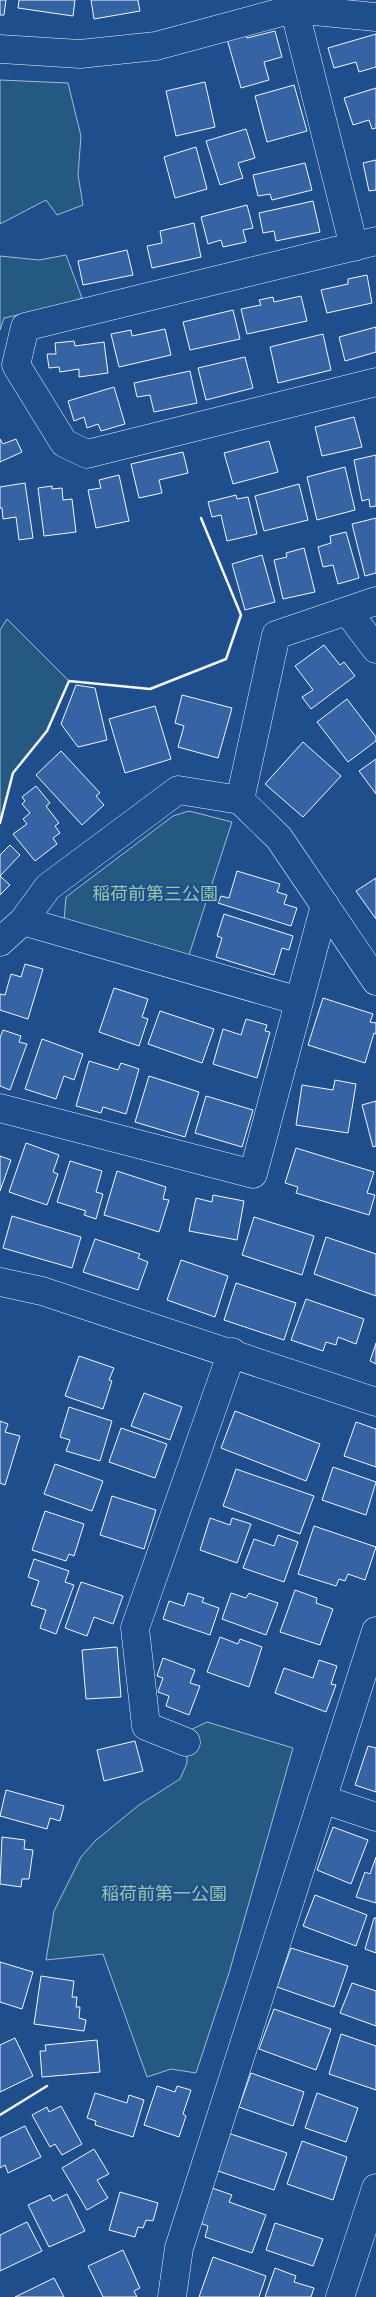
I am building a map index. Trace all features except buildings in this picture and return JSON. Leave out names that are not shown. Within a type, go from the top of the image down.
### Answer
[{"type":"street","points":[[293,4],[365,244],[25,327],[16,365],[64,443],[87,454],[376,382]]},
{"type":"street","points":[[0,50],[80,54],[156,46],[293,4],[376,17]]},
{"type":"street","points":[[240,800],[276,635],[376,601]]},
{"type":"street","points":[[348,612],[376,650]]},
{"type":"street","points":[[0,942],[23,921],[48,887],[178,790],[240,800],[279,838],[376,981]]},
{"type":"street","points":[[0,1108],[253,1174],[325,905]]},
{"type":"street","points":[[23,921],[299,1001]]},
{"type":"street","points":[[0,1282],[42,1291],[232,1352],[376,1402]]},
{"type":"street","points":[[186,1742],[146,1726],[136,1628],[232,1352]]},
{"type":"street","points":[[172,2297],[179,2248],[376,1631]]},
{"type":"street","points":[[322,1799],[376,1817]]},
{"type":"street","points":[[340,2297],[376,2188]]},
{"type":"green space","points":[[0,80],[68,83],[81,136],[78,175],[83,205],[57,215],[46,200],[0,224]]},
{"type":"green space","points":[[66,255],[82,298],[64,305],[4,318],[0,330],[0,256],[39,260]]},
{"type":"green space","points":[[7,619],[69,681],[47,731],[13,773],[0,823],[0,630]]},
{"type":"green space","name":"稲荷前第三公園","points":[[189,811],[232,822],[188,958],[64,921],[66,897],[173,816]]},
{"type":"green space","name":"稲荷前第一公園","points":[[207,1722],[293,1748],[229,1973],[196,2073],[171,2069],[147,2077],[103,1954],[46,1960],[54,1911],[81,1857],[95,1841],[139,1805],[180,1779],[187,1763],[186,1732]]},
{"type":"wall","points":[[0,823],[13,773],[47,731],[69,681],[150,689],[226,659],[241,615],[201,518]]},
{"type":"wall","points":[[0,2115],[47,2086]]}]
